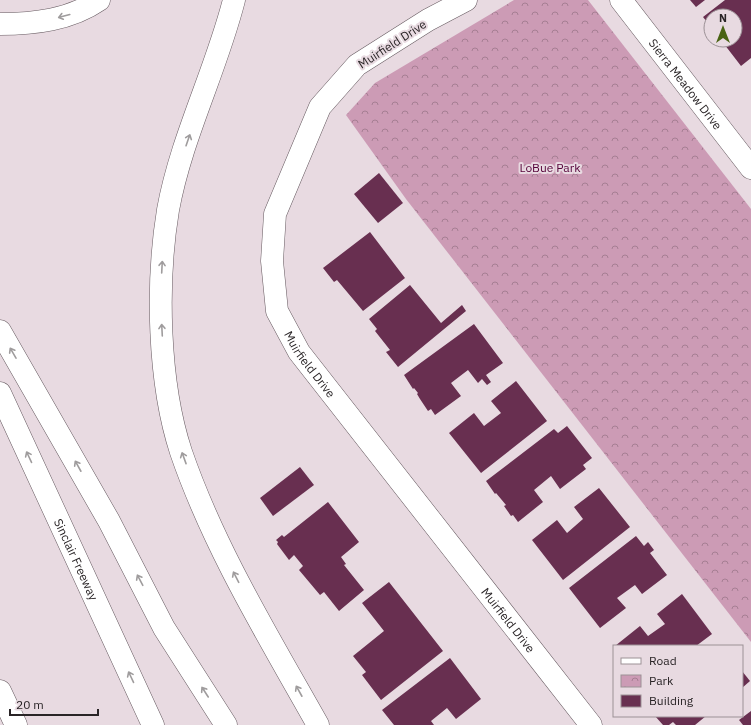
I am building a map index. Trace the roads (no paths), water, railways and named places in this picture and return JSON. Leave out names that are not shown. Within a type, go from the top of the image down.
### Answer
[{"type":"main road","points":[[0,24],[29,24],[67,16],[99,0]]},
{"type":"main road","points":[[234,0],[181,160],[168,210],[160,306],[163,352],[169,398],[181,450],[199,498],[247,598],[318,725]]},
{"type":"main road","name":"Muirfield Drive","points":[[466,0],[428,20],[357,65],[320,107],[275,214],[272,261],[277,311],[299,352],[591,725]]},
{"type":"main road","name":"Sierra Meadow Drive","points":[[621,0],[751,168]]},
{"type":"main road","points":[[0,331],[101,508],[164,628],[226,725]]},
{"type":"main road","name":"Sinclair Freeway","points":[[0,393],[153,725]]},
{"type":"main road","points":[[0,691],[16,725]]},
{"type":"park label","name":"LoBue Park","points":[[550,167]]}]
